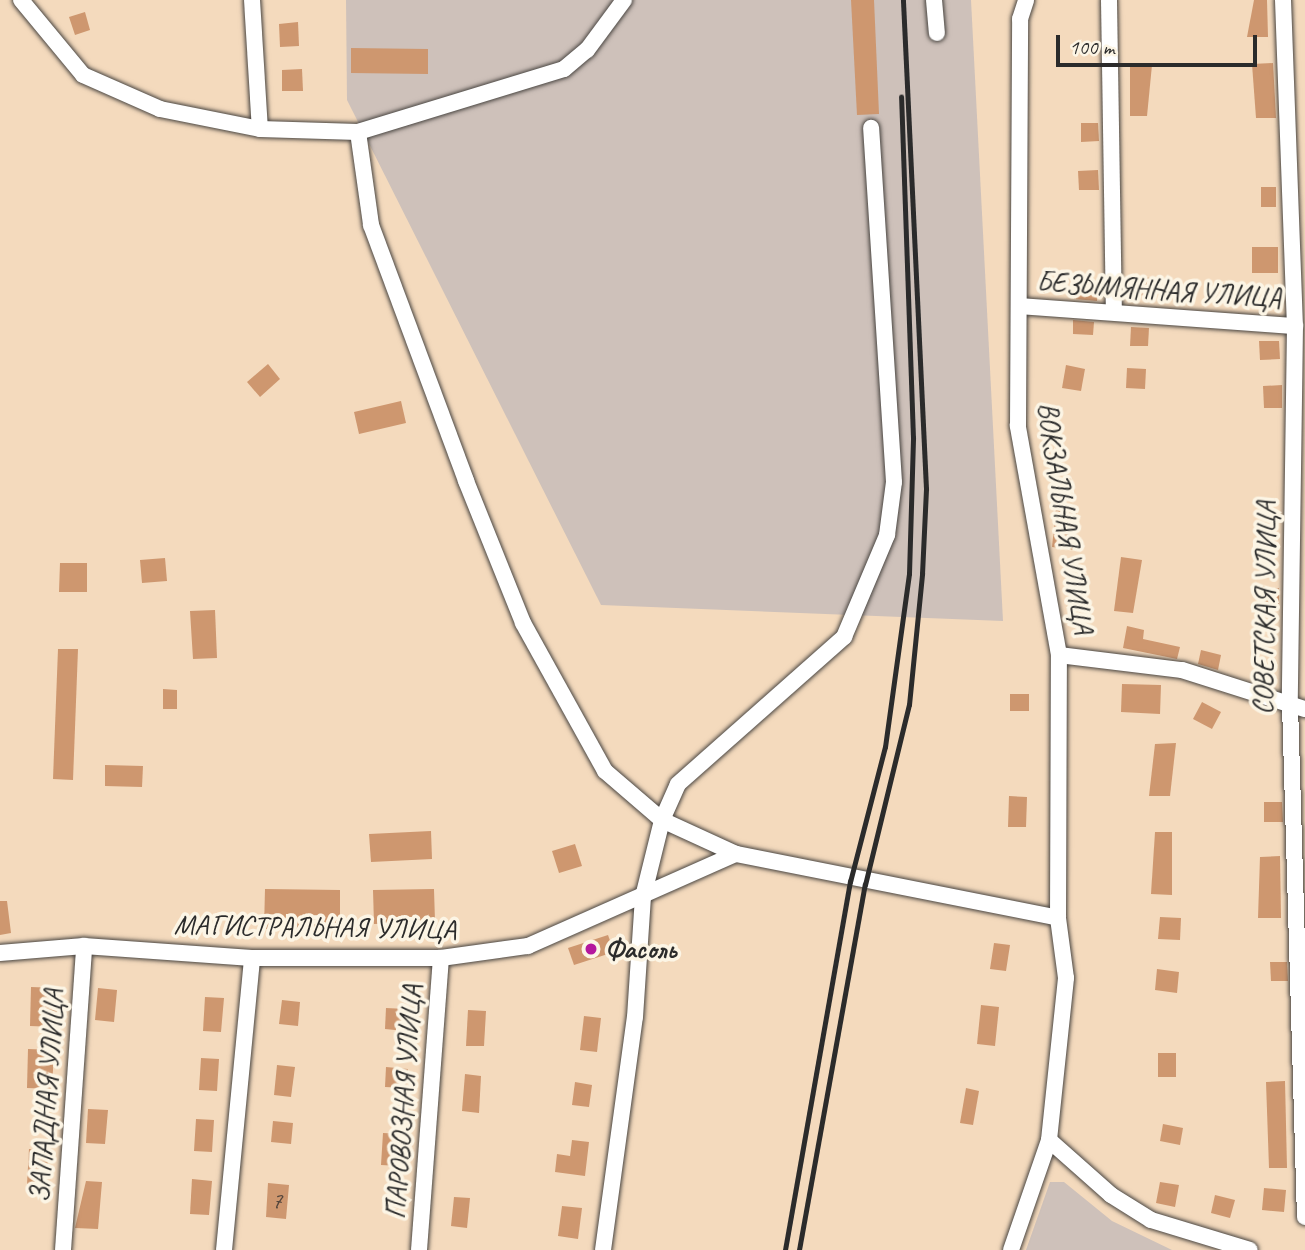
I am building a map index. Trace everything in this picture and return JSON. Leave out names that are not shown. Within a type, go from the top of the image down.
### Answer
[{"type":"street","points":[[21,0],[83,75],[160,109],[260,129],[358,132],[564,69],[587,50],[624,0]]},
{"type":"street","points":[[252,0],[260,129]]},
{"type":"street","points":[[934,0],[937,33]]},
{"type":"street","name":"ВОКЗАЛЬНАЯ УЛИЦА","points":[[1012,1250],[1049,1140],[1066,978],[1058,918],[1059,655],[1018,426],[1020,19],[1026,0]]},
{"type":"street","points":[[1109,0],[1114,312]]},
{"type":"street","name":"СОВЕТСКАЯ УЛИЦА","points":[[1283,0],[1300,407],[1297,707],[1305,1217]]},
{"type":"street","points":[[603,1250],[635,1017],[643,897],[662,820],[678,783],[844,637],[887,535],[894,482],[871,128]]},
{"type":"street","points":[[358,132],[371,225],[523,623],[605,771],[662,820],[736,854],[1058,918]]},
{"type":"street","name":"БЕЗЫМЯННАЯ УЛИЦА","points":[[1020,306],[1295,326]]},
{"type":"street","points":[[1059,655],[1182,670],[1297,707]]},
{"type":"street","name":"МАГИСТРАЛЬНАЯ УЛИЦА","points":[[0,953],[84,946],[251,958],[442,958],[528,946],[736,854]]},
{"type":"street","name":"ЗАПАДНАЯ УЛИЦА","points":[[63,1250],[84,946]]},
{"type":"street","points":[[224,1250],[251,958]]},
{"type":"street","name":"ПАРОВОЗНАЯ УЛИЦА","points":[[419,1250],[442,958]]},
{"type":"street","points":[[1049,1140],[1111,1195],[1151,1220],[1250,1250]]},
{"type":"shaded area","points":[[346,0],[971,0],[1003,621],[601,605],[347,100]]},
{"type":"shaded area","points":[[1050,1182],[1064,1182],[1112,1221],[1172,1250],[1026,1250]]},
{"type":"building","points":[[851,0],[874,0],[879,114],[857,115]]},
{"type":"building","points":[[1254,0],[1267,0],[1268,37],[1247,37]]},
{"type":"building","points":[[85,12],[90,30],[75,35],[69,17]]},
{"type":"building","points":[[298,22],[299,46],[280,47],[279,24]]},
{"type":"building","points":[[351,48],[428,49],[428,74],[351,73]]},
{"type":"building","points":[[1273,63],[1276,118],[1256,118],[1252,64]]},
{"type":"building","points":[[1152,65],[1147,116],[1130,116],[1130,66]]},
{"type":"building","points":[[302,69],[303,91],[282,91],[282,70]]},
{"type":"building","points":[[1081,123],[1098,123],[1099,141],[1081,142]]},
{"type":"building","points":[[1098,170],[1099,190],[1079,190],[1078,171]]},
{"type":"building","points":[[1261,187],[1276,187],[1276,207],[1261,207]]},
{"type":"building","points":[[1252,247],[1278,247],[1278,273],[1252,273]]},
{"type":"building","points":[[1135,277],[1156,278],[1156,296],[1134,295]]},
{"type":"building","points":[[1075,286],[1098,288],[1097,301],[1074,299]]},
{"type":"building","points":[[1073,320],[1094,322],[1093,335],[1073,334]]},
{"type":"building","points":[[1131,327],[1149,328],[1148,346],[1130,346]]},
{"type":"building","points":[[1259,341],[1279,341],[1280,359],[1260,360]]},
{"type":"building","points":[[268,364],[280,379],[260,397],[247,382]]},
{"type":"building","points":[[1066,365],[1085,369],[1081,391],[1062,388]]},
{"type":"building","points":[[1127,368],[1146,369],[1145,389],[1126,388]]},
{"type":"building","points":[[1282,385],[1282,408],[1264,408],[1263,386]]},
{"type":"building","points":[[401,401],[406,423],[359,434],[354,412]]},
{"type":"building","points":[[1056,508],[1077,511],[1073,550],[1052,547]]},
{"type":"building","points":[[1121,557],[1142,560],[1133,613],[1114,611]]},
{"type":"building","points":[[165,558],[167,581],[142,583],[140,560]]},
{"type":"building","points":[[60,563],[87,563],[87,592],[59,592]]},
{"type":"building","points":[[1259,588],[1279,588],[1279,610],[1259,609]]},
{"type":"building","points":[[215,610],[217,658],[193,659],[190,611]]},
{"type":"building","points":[[1127,626],[1144,630],[1143,639],[1180,647],[1177,659],[1123,648]]},
{"type":"building","points":[[58,649],[78,649],[73,780],[53,779]]},
{"type":"building","points":[[1201,650],[1221,655],[1218,670],[1198,664]]},
{"type":"building","points":[[1122,684],[1161,685],[1160,714],[1121,712]]},
{"type":"building","points":[[163,689],[177,690],[177,709],[163,709]]},
{"type":"building","points":[[1010,694],[1029,694],[1029,711],[1010,711]]},
{"type":"building","points":[[1202,702],[1221,712],[1212,729],[1193,719]]},
{"type":"building","points":[[1176,743],[1170,796],[1149,796],[1155,744]]},
{"type":"building","points":[[105,765],[143,766],[142,787],[105,786]]},
{"type":"building","points":[[1009,796],[1027,797],[1026,827],[1008,827]]},
{"type":"building","points":[[1264,802],[1282,802],[1283,822],[1264,822]]},
{"type":"building","points":[[431,831],[432,859],[371,862],[369,834]]},
{"type":"building","points":[[1155,832],[1172,832],[1172,895],[1151,894]]},
{"type":"building","points":[[575,844],[582,866],[559,873],[552,851]]},
{"type":"building","points":[[1280,856],[1281,918],[1258,918],[1260,857]]},
{"type":"building","points":[[265,889],[340,890],[340,930],[264,929]]},
{"type":"building","points":[[434,889],[435,922],[374,924],[373,890]]},
{"type":"building","points":[[0,901],[7,901],[11,933],[0,935]]},
{"type":"building","points":[[1160,917],[1181,918],[1180,940],[1158,939]]},
{"type":"building","points":[[608,935],[614,952],[574,965],[568,948]]},
{"type":"building","points":[[994,943],[1010,945],[1006,971],[990,969]]},
{"type":"building","points":[[1270,962],[1287,962],[1288,981],[1271,981]]},
{"type":"building","points":[[1157,969],[1179,972],[1177,993],[1155,990]]},
{"type":"building","points":[[31,987],[58,988],[56,1027],[30,1026]]},
{"type":"building","points":[[98,988],[117,990],[114,1022],[95,1020]]},
{"type":"building","points":[[205,997],[224,998],[221,1032],[203,1031]]},
{"type":"building","points":[[282,1000],[300,1002],[298,1026],[279,1024]]},
{"type":"building","points":[[981,1005],[999,1007],[995,1046],[977,1044]]},
{"type":"building","points":[[386,1008],[406,1009],[405,1031],[385,1029]]},
{"type":"building","points":[[468,1010],[486,1011],[484,1046],[466,1046]]},
{"type":"building","points":[[584,1016],[601,1018],[597,1052],[580,1050]]},
{"type":"building","points":[[28,1049],[54,1050],[52,1089],[27,1088]]},
{"type":"building","points":[[1158,1053],[1176,1053],[1176,1077],[1158,1077]]},
{"type":"building","points":[[201,1058],[219,1059],[217,1091],[199,1090]]},
{"type":"building","points":[[277,1065],[295,1067],[291,1097],[274,1095]]},
{"type":"building","points":[[386,1067],[408,1069],[406,1088],[385,1087]]},
{"type":"building","points":[[465,1074],[481,1076],[479,1113],[462,1111]]},
{"type":"building","points":[[1285,1081],[1287,1168],[1269,1168],[1266,1082]]},
{"type":"building","points":[[575,1082],[592,1085],[589,1107],[572,1105]]},
{"type":"building","points":[[966,1088],[979,1091],[973,1125],[960,1123]]},
{"type":"building","points":[[88,1109],[108,1110],[105,1144],[86,1143]]},
{"type":"building","points":[[196,1119],[214,1120],[212,1152],[194,1151]]},
{"type":"building","points":[[273,1121],[293,1123],[291,1144],[271,1142]]},
{"type":"building","points":[[1163,1124],[1183,1128],[1180,1145],[1160,1141]]},
{"type":"building","points":[[383,1133],[401,1134],[399,1166],[381,1165]]},
{"type":"building","points":[[572,1140],[589,1142],[585,1176],[555,1172],[557,1154],[570,1156]]},
{"type":"building","points":[[29,1149],[48,1149],[47,1185],[27,1184]]},
{"type":"building","points":[[192,1179],[212,1181],[209,1215],[190,1214]]},
{"type":"building","points":[[86,1181],[102,1182],[98,1229],[75,1228]]},
{"type":"building","points":[[1160,1182],[1179,1185],[1175,1207],[1156,1203]]},
{"type":"building","points":[[268,1183],[289,1185],[286,1219],[266,1217]]},
{"type":"building","points":[[1264,1188],[1286,1190],[1284,1212],[1262,1210]]},
{"type":"building","points":[[1215,1195],[1235,1200],[1230,1218],[1211,1213]]},
{"type":"building","points":[[454,1197],[470,1198],[467,1228],[451,1226]]},
{"type":"building","points":[[562,1206],[582,1208],[578,1239],[558,1236]]},
{"type":"railway","points":[[799,1250],[865,885],[909,705],[922,574],[926,489],[903,0]]},
{"type":"railway","points":[[785,1250],[850,882],[885,747],[909,574],[913,438],[901,97]]},
{"type":"place","name":"Фасоль","points":[[591,949]]}]
